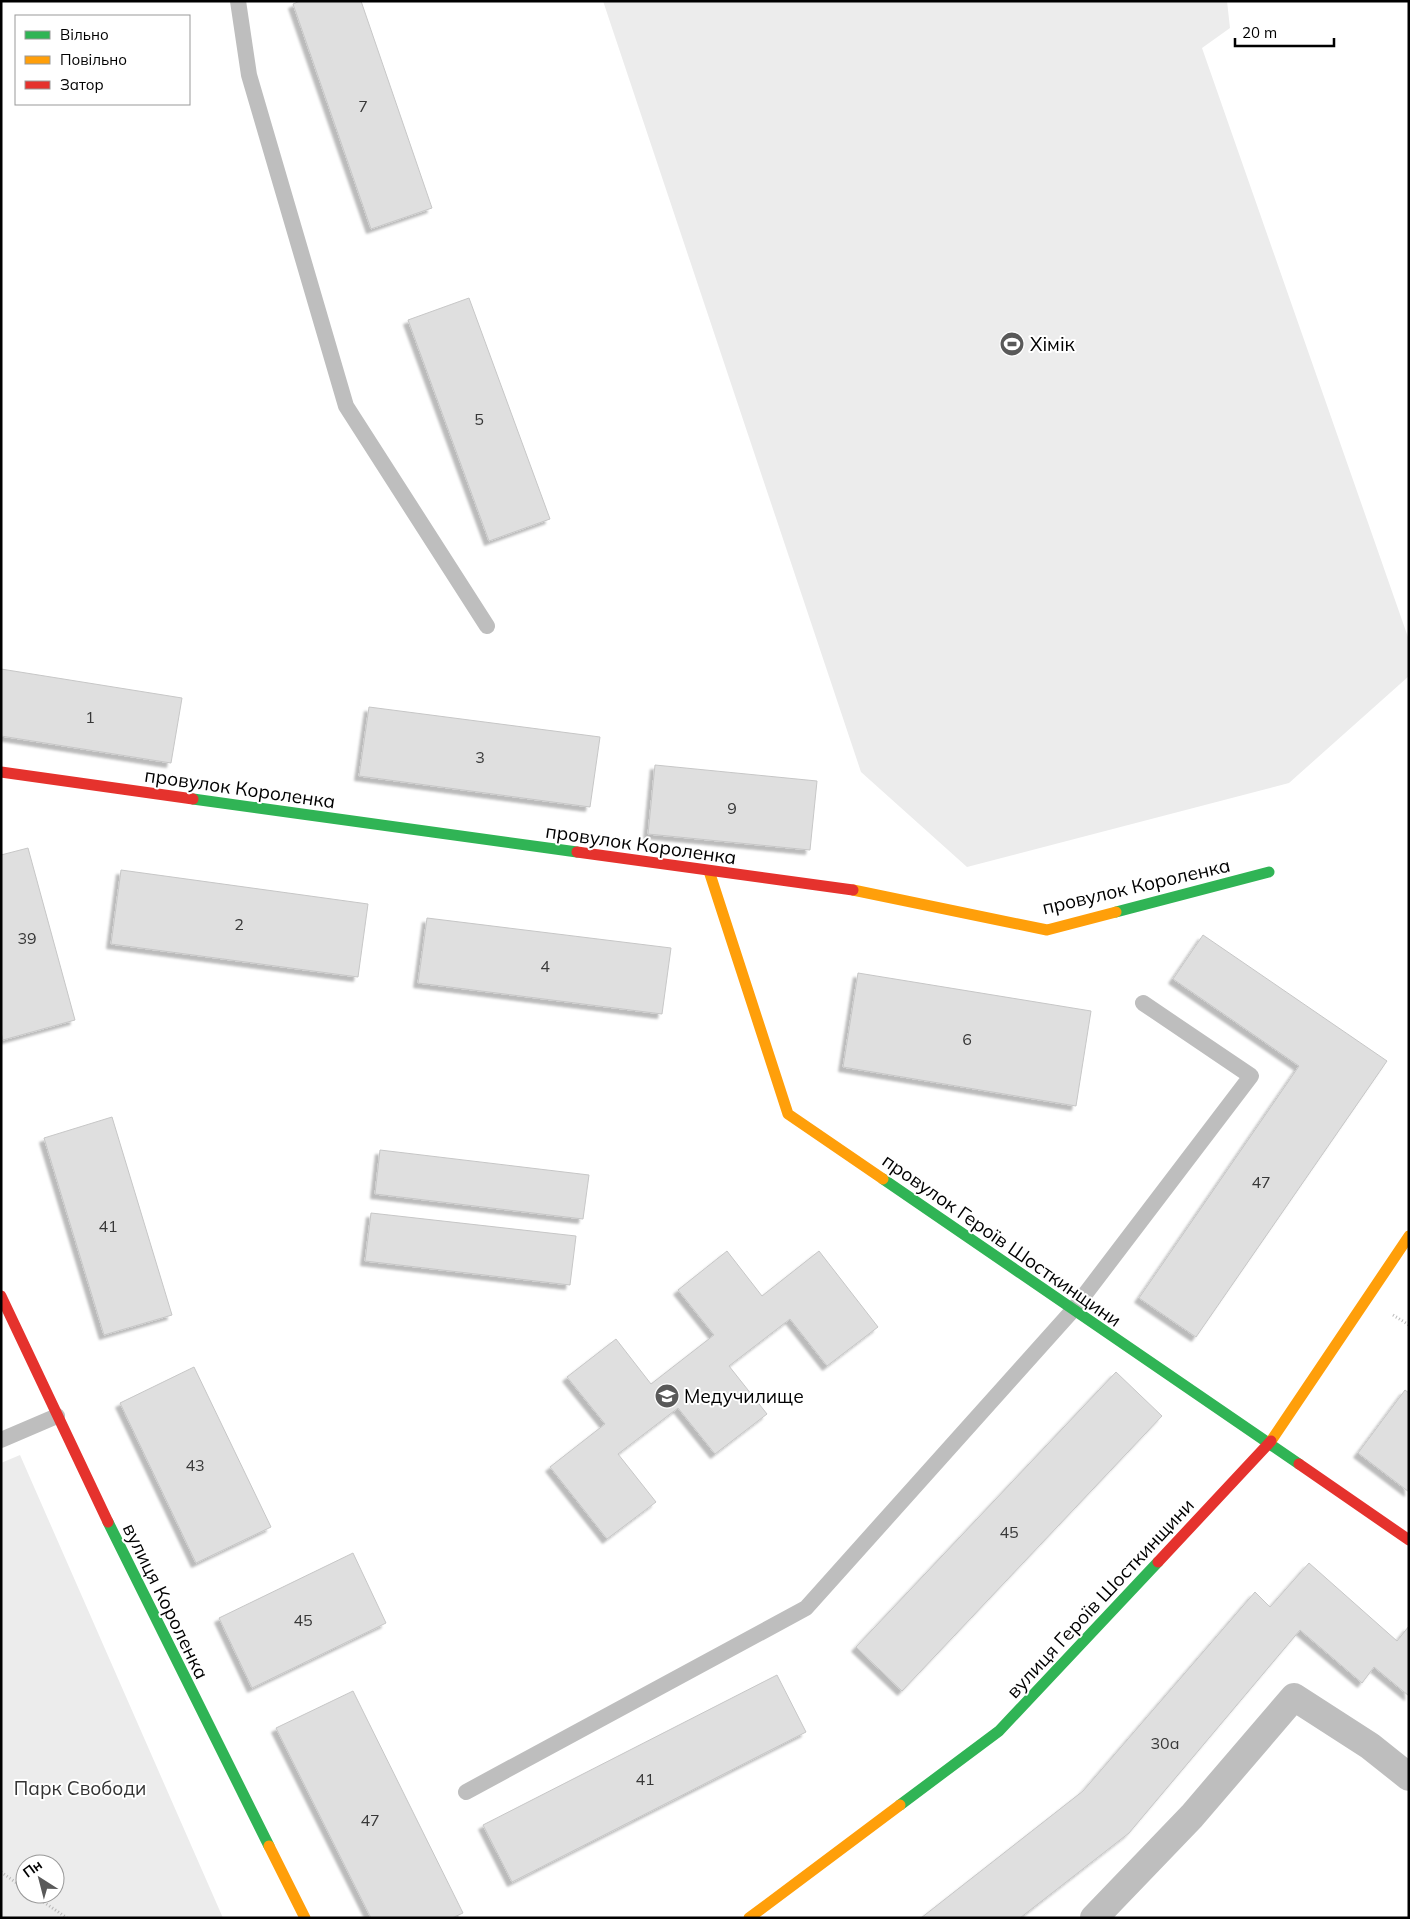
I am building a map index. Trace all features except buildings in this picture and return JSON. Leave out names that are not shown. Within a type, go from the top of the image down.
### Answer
[{"type":"street","name":"провулок Короленка","points":[[1,772],[851,890],[1047,930],[1270,872]]},
{"type":"street","name":"провулок Героїв Шосткинщини","points":[[709,870],[788,1114],[1409,1540]]},
{"type":"street","name":"вулиця Героїв Шосткинщини","points":[[749,1918],[999,1732],[1268,1445],[1409,1236]]},
{"type":"street","name":"вулиця Короленка","points":[[1,1296],[185,1680],[305,1918]]},
{"type":"street","points":[[1094,1918],[1192,1816],[1294,1696],[1370,1746],[1409,1778]]},
{"type":"lane","points":[[238,1],[249,75],[346,406],[487,626]]},
{"type":"lane","points":[[466,1792],[806,1608],[1073,1310],[1251,1076],[1143,1003]]},
{"type":"lane","points":[[1,1440],[57,1416]]},
{"type":"path","points":[[1,1872],[15,1882]]},
{"type":"path","points":[[47,1904],[67,1918]]},
{"type":"green space","name":"Хімік","points":[[603,1],[1227,1],[1230,28],[1202,48],[1409,640],[1409,676],[1289,783],[967,867],[861,772]]},
{"type":"green space","name":"Парк Свободи","points":[[20,1455],[223,1918],[1,1918],[1,1463]]},
{"type":"traffic: fast","points":[[193,799],[577,852]]},
{"type":"traffic: fast","points":[[1116,912],[1269,872]]},
{"type":"traffic: fast","points":[[883,1179],[1299,1464]]},
{"type":"traffic: fast","points":[[108,1522],[269,1846]]},
{"type":"traffic: fast","points":[[900,1805],[999,1731],[1158,1562]]},
{"type":"traffic: slow","points":[[709,871],[788,1114],[883,1179]]},
{"type":"traffic: slow","points":[[853,890],[1047,930],[1116,912]]},
{"type":"traffic: slow","points":[[1271,1441],[1409,1236]]},
{"type":"traffic: slow","points":[[749,1918],[900,1805]]},
{"type":"traffic: slow","points":[[269,1846],[305,1918]]},
{"type":"traffic: jam","points":[[1,772],[193,799]]},
{"type":"traffic: jam","points":[[577,852],[853,890]]},
{"type":"traffic: jam","points":[[1,1296],[108,1522]]},
{"type":"traffic: jam","points":[[1158,1562],[1271,1441]]},
{"type":"traffic: jam","points":[[1299,1464],[1409,1540]]},
{"type":"place","name":"Хімік","points":[[1012,344]]},
{"type":"place","name":"Медучилище","points":[[667,1396]]}]
